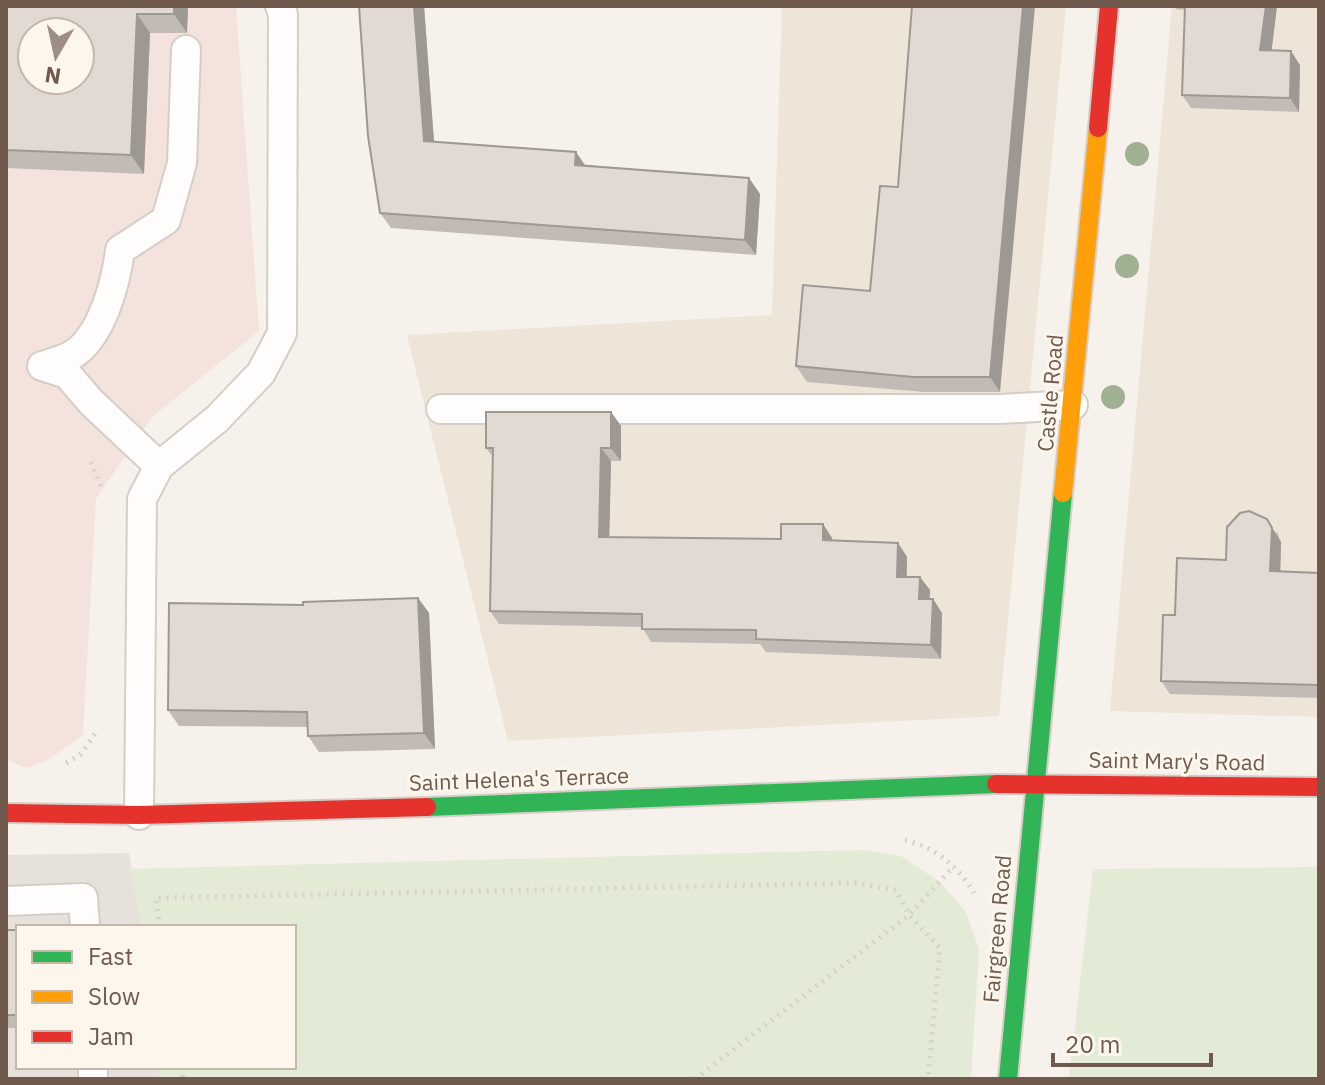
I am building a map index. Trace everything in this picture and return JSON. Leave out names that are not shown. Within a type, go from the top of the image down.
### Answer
[{"type":"main road","name":"Castle Road","points":[[1034,783],[1073,405],[1109,6]]},
{"type":"main road","name":"Saint Mary's Road","points":[[1034,783],[1319,787]]},
{"type":"main road","name":"Saint Helena's Terrace","points":[[6,813],[139,815],[1034,783]]},
{"type":"main road","name":"Fairgreen Road","points":[[1008,1079],[1034,783]]},
{"type":"lane","points":[[139,815],[142,499],[159,466],[217,419],[261,373],[282,333],[283,15],[280,6]]},
{"type":"lane","points":[[159,466],[91,402],[67,374],[42,366],[73,354],[90,335],[111,294],[120,250],[166,220],[182,163],[186,50]]},
{"type":"lane","points":[[441,409],[1000,409],[1073,405]]},
{"type":"lane","points":[[6,901],[83,898],[85,925]]},
{"type":"path","points":[[85,454],[98,474],[105,499]]},
{"type":"path","points":[[61,767],[80,755],[100,726]]},
{"type":"path","points":[[695,1079],[909,915],[954,866]]},
{"type":"path","points":[[160,925],[156,898],[855,883],[896,890],[909,915],[940,948],[928,1079]]},
{"type":"shaded area","points":[[6,6],[236,6],[259,331],[152,417],[96,499],[83,735],[48,760],[27,768],[6,760]]},
{"type":"shaded area","points":[[782,6],[1066,6],[999,716],[508,741],[407,335],[772,315]]},
{"type":"shaded area","points":[[1172,6],[1319,6],[1319,717],[1110,711]]},
{"type":"shaded area","points":[[129,853],[142,925],[16,925],[16,1069],[160,1069],[159,1079],[6,1079],[6,855]]},
{"type":"green space","points":[[860,850],[901,856],[940,882],[966,912],[979,949],[971,1079],[159,1079],[160,1069],[296,1069],[296,925],[142,925],[130,869]]},
{"type":"green space","points":[[1319,867],[1319,1079],[1069,1079],[1093,869]]},
{"type":"building","points":[[6,6],[174,6],[174,14],[137,14],[131,155],[6,150]]},
{"type":"building","points":[[359,6],[414,6],[424,141],[576,152],[575,165],[749,178],[745,240],[380,213],[368,136]]},
{"type":"building","points":[[912,6],[1023,6],[990,377],[913,377],[796,366],[803,285],[870,291],[880,186],[898,187]]},
{"type":"building","points":[[1185,6],[1266,6],[1260,50],[1291,51],[1290,98],[1182,95]]},
{"type":"building","points":[[486,412],[611,412],[611,448],[601,448],[599,537],[781,539],[781,524],[823,524],[823,540],[898,543],[897,577],[920,577],[919,599],[933,599],[931,645],[756,639],[756,630],[642,629],[642,614],[490,611],[493,448],[486,448]]},
{"type":"building","points":[[1249,511],[1267,519],[1272,528],[1270,571],[1319,573],[1319,685],[1161,681],[1163,615],[1175,615],[1177,558],[1226,560],[1227,527],[1240,513]]},
{"type":"building","points":[[418,598],[424,733],[308,736],[307,712],[168,710],[169,603],[303,605],[303,602]]},
{"type":"building","points":[[6,930],[16,930],[16,1015],[6,1015]]},
{"type":"traffic: fast","points":[[1008,1079],[1063,493]]},
{"type":"traffic: fast","points":[[427,807],[996,784]]},
{"type":"traffic: slow","points":[[1063,493],[1098,128]]},
{"type":"traffic: jam","points":[[1098,128],[1109,6]]},
{"type":"traffic: jam","points":[[996,784],[1319,787]]},
{"type":"traffic: jam","points":[[6,813],[139,815],[427,807]]}]
